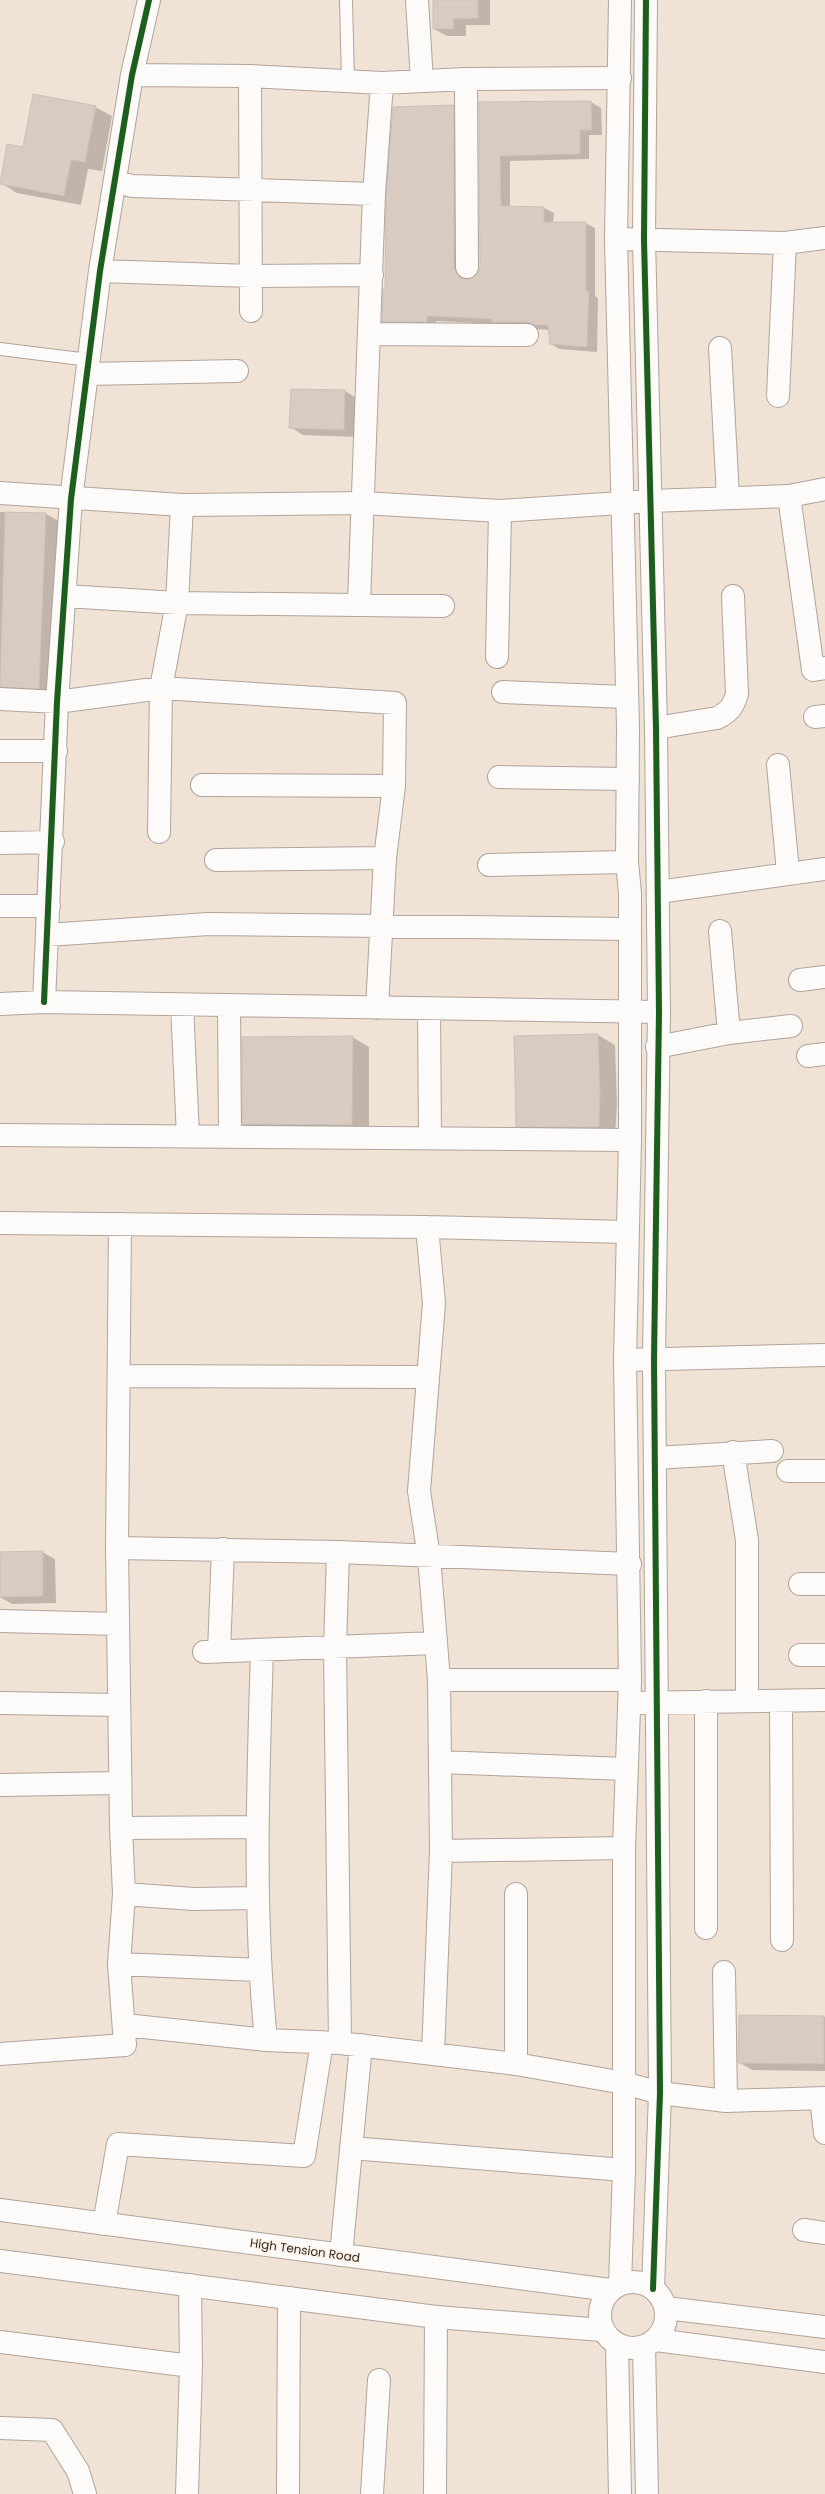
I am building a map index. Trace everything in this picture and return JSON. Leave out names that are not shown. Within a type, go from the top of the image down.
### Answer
[{"type":"street","points":[[44,1002],[57,702],[66,596],[71,499],[100,271],[132,75],[149,0]]},
{"type":"street","points":[[416,0],[422,81]]},
{"type":"street","points":[[615,2287],[624,2170],[624,1848],[630,1680],[630,1564],[625,1360],[630,1140],[630,893],[627,862],[628,779],[616,239],[620,78],[620,0]]},
{"type":"street","points":[[646,0],[644,240],[656,728],[658,892],[654,1360],[657,1704],[655,1756],[660,2093],[654,2289]]},
{"type":"street","points":[[132,75],[250,76],[382,83],[466,79],[620,78]]},
{"type":"street","points":[[250,76],[251,311]]},
{"type":"street","points":[[466,79],[467,267]]},
{"type":"street","points":[[358,603],[370,334],[374,194],[382,83]]},
{"type":"street","points":[[115,181],[132,186],[374,194]]},
{"type":"street","points":[[616,239],[785,243],[825,238]]},
{"type":"street","points":[[778,396],[785,243]]},
{"type":"street","points":[[100,271],[251,276],[372,275]]},
{"type":"street","points":[[370,334],[527,335]]},
{"type":"street","points":[[720,348],[728,497]]},
{"type":"street","points":[[88,367],[237,371]]},
{"type":"street","points":[[0,493],[71,499],[182,505],[363,503],[500,511],[650,501],[789,496],[825,489]]},
{"type":"street","points":[[789,496],[813,670],[825,668]]},
{"type":"street","points":[[159,832],[161,688],[177,603],[182,505]]},
{"type":"street","points":[[497,657],[500,511]]},
{"type":"street","points":[[66,596],[177,603],[358,603],[443,606]]},
{"type":"street","points":[[656,728],[717,718],[726,713],[734,705],[736,694],[733,596]]},
{"type":"street","points":[[0,699],[57,702],[161,688],[396,703],[394,786],[385,858],[383,926],[377,1008]]},
{"type":"street","points":[[503,692],[626,697]]},
{"type":"street","points":[[0,751],[56,751]]},
{"type":"street","points":[[778,765],[788,872]]},
{"type":"street","points":[[499,777],[628,779]]},
{"type":"street","points":[[202,785],[394,786]]},
{"type":"street","points":[[0,843],[52,842]]},
{"type":"street","points":[[216,860],[385,858]]},
{"type":"street","points":[[489,865],[627,862]]},
{"type":"street","points":[[658,892],[788,872],[825,869]]},
{"type":"street","points":[[0,906],[49,906]]},
{"type":"street","points":[[47,935],[208,924],[629,929]]},
{"type":"street","points":[[720,930],[729,1033]]},
{"type":"street","points":[[800,980],[825,977]]},
{"type":"street","points":[[0,1004],[44,1002],[658,1012]]},
{"type":"street","points":[[182,1005],[188,1136]]},
{"type":"street","points":[[229,1005],[230,1136]]},
{"type":"street","points":[[429,1009],[430,1138]]},
{"type":"street","points":[[657,1047],[729,1033],[791,1026]]},
{"type":"street","points":[[0,1135],[630,1140]]},
{"type":"street","points":[[0,1223],[427,1227],[627,1232]]},
{"type":"street","points":[[0,2054],[125,2045],[119,1964],[124,1894],[120,1783],[117,1548],[120,1224]]},
{"type":"street","points":[[427,1227],[434,1303],[419,1491],[429,1557],[439,1680],[441,1851],[433,2054]]},
{"type":"street","points":[[625,1360],[825,1356]]},
{"type":"street","points":[[119,1376],[428,1377]]},
{"type":"street","points":[[656,1458],[733,1452],[772,1451]]},
{"type":"street","points":[[733,1452],[747,1540],[747,1701]]},
{"type":"street","points":[[788,1470],[825,1471]]},
{"type":"street","points":[[117,1548],[338,1552],[429,1557],[630,1564]]},
{"type":"street","points":[[223,1549],[212,1652],[436,1643]]},
{"type":"street","points":[[338,1552],[335,1647],[341,2043],[351,2148],[341,2255]]},
{"type":"street","points":[[800,1584],[825,1584]]},
{"type":"street","points":[[0,1621],[118,1624]]},
{"type":"street","points":[[262,1650],[256,1827],[259,1970],[266,2040]]},
{"type":"street","points":[[800,1655],[825,1655]]},
{"type":"street","points":[[439,1680],[630,1680]]},
{"type":"street","points":[[629,1702],[657,1704],[706,1701],[825,1700]]},
{"type":"street","points":[[706,1701],[706,1928]]},
{"type":"street","points":[[781,1701],[782,1940]]},
{"type":"street","points":[[0,1703],[119,1705]]},
{"type":"street","points":[[440,1762],[626,1769]]},
{"type":"street","points":[[0,1785],[120,1783]]},
{"type":"street","points":[[121,1828],[256,1827]]},
{"type":"street","points":[[441,1851],[624,1848]]},
{"type":"street","points":[[124,1894],[194,1899],[258,1898]]},
{"type":"street","points":[[516,1894],[516,2064]]},
{"type":"street","points":[[119,1964],[259,1970]]},
{"type":"street","points":[[724,1972],[726,2101]]},
{"type":"street","points":[[124,2025],[266,2040],[341,2043],[516,2064],[624,2083],[660,2093],[726,2101],[823,2098],[825,2133]]},
{"type":"street","points":[[104,2224],[118,2144],[304,2156],[341,2043]]},
{"type":"street","points":[[351,2148],[624,2170]]},
{"type":"street","name":"High Tension Road","points":[[0,2210],[341,2255],[615,2287]]},
{"type":"street","points":[[804,2230],[825,2233]]},
{"type":"street","points":[[0,2261],[436,2317],[609,2337],[627,2348],[650,2343],[825,2362]]},
{"type":"street","points":[[620,2494],[609,2337],[599,2309],[603,2299],[615,2287],[632,2282],[643,2283],[654,2289],[661,2297],[666,2308],[666,2319],[663,2331],[650,2343],[647,2494]]},
{"type":"street","points":[[187,2494],[191,2366],[190,2285]]},
{"type":"street","points":[[288,2494],[289,2298]]},
{"type":"street","points":[[666,2308],[825,2327]]},
{"type":"street","points":[[435,2494],[436,2317]]},
{"type":"street","points":[[0,2342],[191,2366]]},
{"type":"street","points":[[372,2494],[379,2380]]},
{"type":"street","points":[[0,2428],[52,2430],[78,2471],[85,2494]]},
{"type":"lane","points":[[346,0],[348,81]]},
{"type":"lane","points":[[0,349],[88,367]]},
{"type":"building","points":[[433,0],[478,0],[478,18],[453,19],[454,29],[433,29]]},
{"type":"building","points":[[33,94],[96,106],[85,162],[71,160],[64,196],[0,184],[7,144],[23,147]]},
{"type":"building","points":[[591,101],[592,130],[580,130],[580,154],[500,156],[501,206],[544,207],[544,222],[586,222],[586,291],[589,291],[587,347],[550,344],[548,325],[535,325],[527,322],[492,322],[492,319],[427,316],[427,322],[382,322],[383,289],[385,289],[386,195],[393,107],[454,105],[454,267],[460,278],[467,279],[478,274],[480,267],[479,102]]},
{"type":"building","points":[[291,389],[345,390],[344,430],[289,428]]},
{"type":"building","points":[[5,512],[46,513],[39,689],[0,687]]},
{"type":"building","points":[[598,1034],[600,1094],[599,1127],[516,1127],[514,1036]]},
{"type":"building","points":[[353,1036],[352,1125],[242,1124],[242,1037]]},
{"type":"building","points":[[43,1551],[43,1596],[0,1597],[0,1552]]},
{"type":"building","points":[[739,2015],[824,2016],[824,2064],[738,2063]]},
{"type":"cycle path","points":[[44,1002],[57,702],[71,499],[100,271],[132,75],[149,0]]},
{"type":"cycle path","points":[[646,0],[644,240],[656,728],[659,1012],[654,1360],[660,2093],[653,2289]]}]
